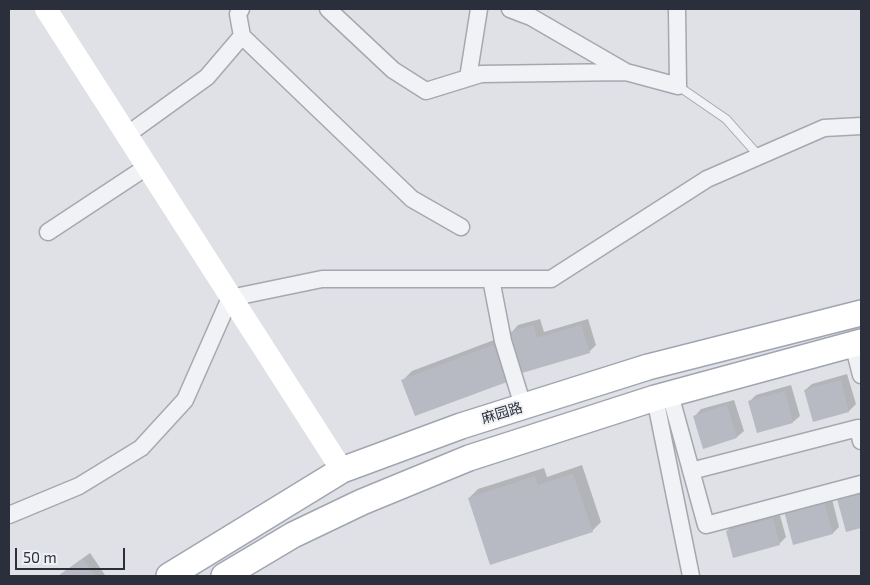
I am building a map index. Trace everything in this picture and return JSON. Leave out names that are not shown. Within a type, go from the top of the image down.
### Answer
[{"type":"main road","name":"麻园路","points":[[169,576],[342,470],[461,426],[648,367],[861,313]]},
{"type":"main road","points":[[224,576],[293,535],[362,502],[460,462],[663,396],[857,343]]},
{"type":"street","points":[[46,9],[342,470]]},
{"type":"street","points":[[241,9],[238,14],[242,36],[412,199],[461,227]]},
{"type":"street","points":[[328,9],[393,70],[426,91],[481,74],[626,72]]},
{"type":"street","points":[[468,78],[479,9]]},
{"type":"street","points":[[510,9],[531,17],[626,72],[678,86],[677,9]]},
{"type":"street","points":[[128,134],[207,77],[242,36]]},
{"type":"street","points":[[230,298],[322,279],[551,279],[708,179],[824,128],[861,126]]},
{"type":"street","points":[[48,232],[148,166]]},
{"type":"street","points":[[491,279],[503,341],[524,406]]},
{"type":"street","points":[[9,515],[80,486],[141,448],[185,400],[230,298]]},
{"type":"street","points":[[857,343],[861,375]]},
{"type":"street","points":[[663,396],[691,471],[706,525],[861,484]]},
{"type":"street","points":[[663,396],[690,576]]},
{"type":"street","points":[[691,471],[858,428],[861,441]]},
{"type":"lane","points":[[678,86],[726,119],[759,156]]},
{"type":"building","points":[[533,325],[537,338],[581,325],[590,353],[522,373],[510,332]]},
{"type":"building","points":[[493,345],[507,382],[415,416],[401,380]]},
{"type":"building","points":[[841,380],[849,412],[813,422],[804,390]]},
{"type":"building","points":[[785,391],[793,423],[757,433],[748,401]]},
{"type":"building","points":[[727,405],[737,438],[703,449],[693,416]]},
{"type":"building","points":[[573,474],[593,532],[490,565],[468,498],[535,476],[538,485]]},
{"type":"building","points":[[861,488],[861,528],[846,532],[836,495]]},
{"type":"building","points":[[824,501],[833,534],[793,545],[784,511]]},
{"type":"building","points":[[773,518],[780,545],[733,558],[726,531]]},
{"type":"building","points":[[83,559],[95,576],[59,576]]}]
